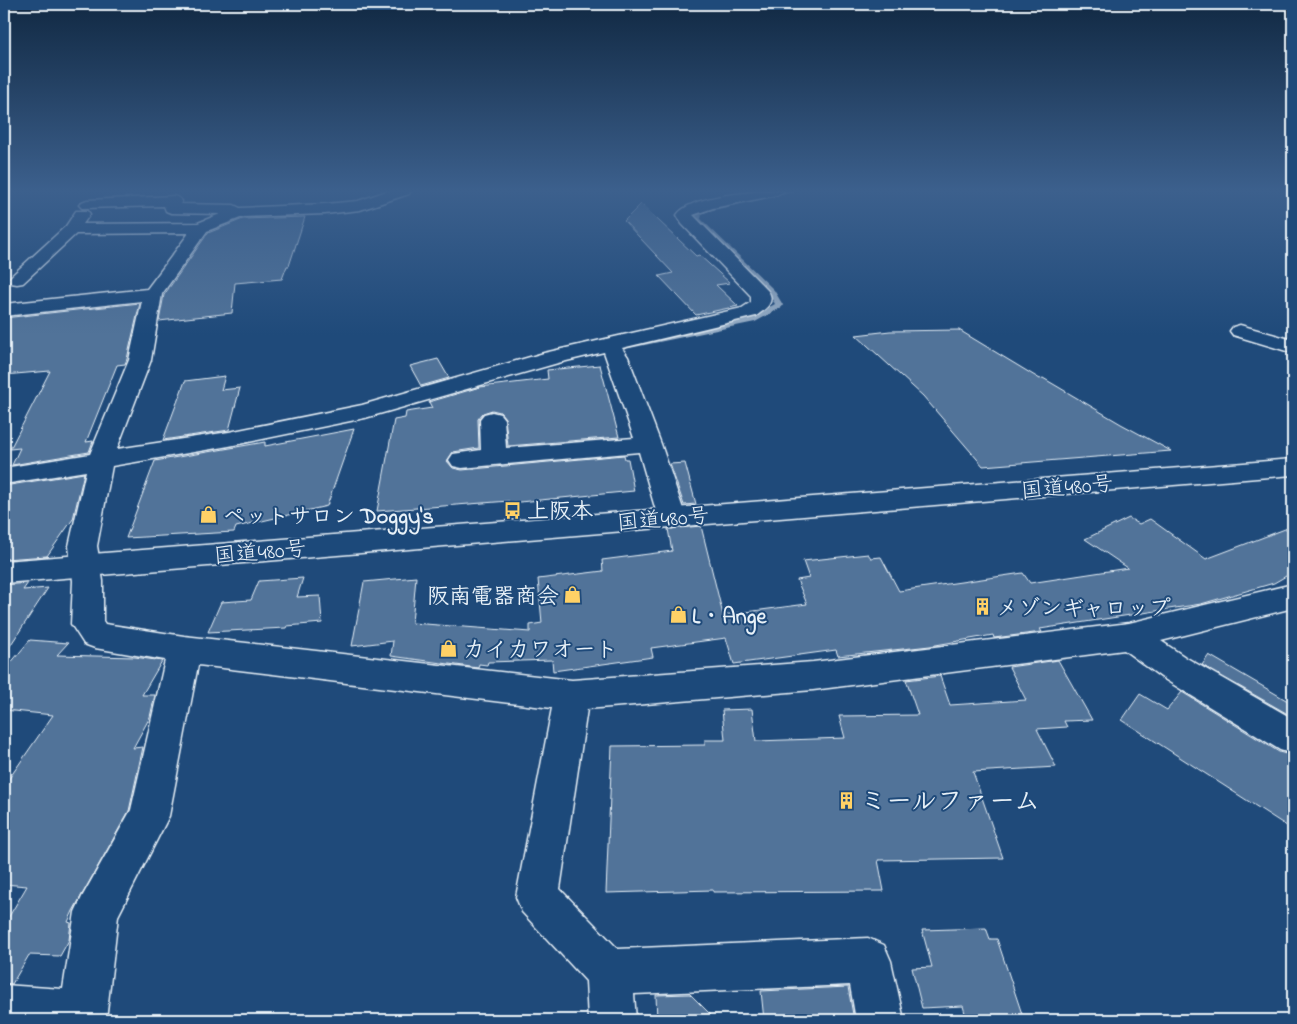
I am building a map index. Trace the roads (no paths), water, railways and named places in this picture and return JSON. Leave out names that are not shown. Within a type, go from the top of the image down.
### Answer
[{"type":"main road","points":[[17,279],[61,239]]},
{"type":"main road","points":[[193,239],[153,294],[140,360],[101,459],[83,546],[88,581],[87,624],[94,635],[184,650],[572,695],[813,676],[1129,636],[1293,596]]},
{"type":"main road","points":[[4,476],[229,439],[365,411],[552,358],[749,312],[760,304],[761,295],[706,239]]},
{"type":"main road","points":[[4,310],[153,294]]},
{"type":"main road","points":[[1240,331],[1293,347]]},
{"type":"main road","points":[[610,345],[617,357],[649,444],[672,518]]},
{"type":"main road","points":[[492,419],[494,458]]},
{"type":"main road","points":[[462,460],[649,444]]},
{"type":"main road","name":"国道480号","points":[[4,572],[1293,468]]},
{"type":"main road","points":[[1129,636],[1173,667],[1293,738]]},
{"type":"main road","points":[[4,1009],[83,1017],[97,912],[149,816],[184,650]]},
{"type":"main road","points":[[572,695],[537,897],[609,972],[612,1020]]},
{"type":"main road","points":[[609,972],[868,962],[880,1020]]},
{"type":"waterway","points":[[628,347],[752,320],[779,305],[771,292],[718,239]]},
{"type":"place","name":"上阪本","points":[[513,510]]},
{"type":"place","name":"ペットサロン Doggy's","points":[[209,515]]},
{"type":"place","name":"阪南電器商会","points":[[573,595]]},
{"type":"place","name":"メゾンギャロップ","points":[[982,607]]},
{"type":"place","name":"L・Ange","points":[[678,615]]},
{"type":"place","name":"カイカワオート","points":[[449,648]]},
{"type":"place","name":"ミールファーム","points":[[846,800]]}]
